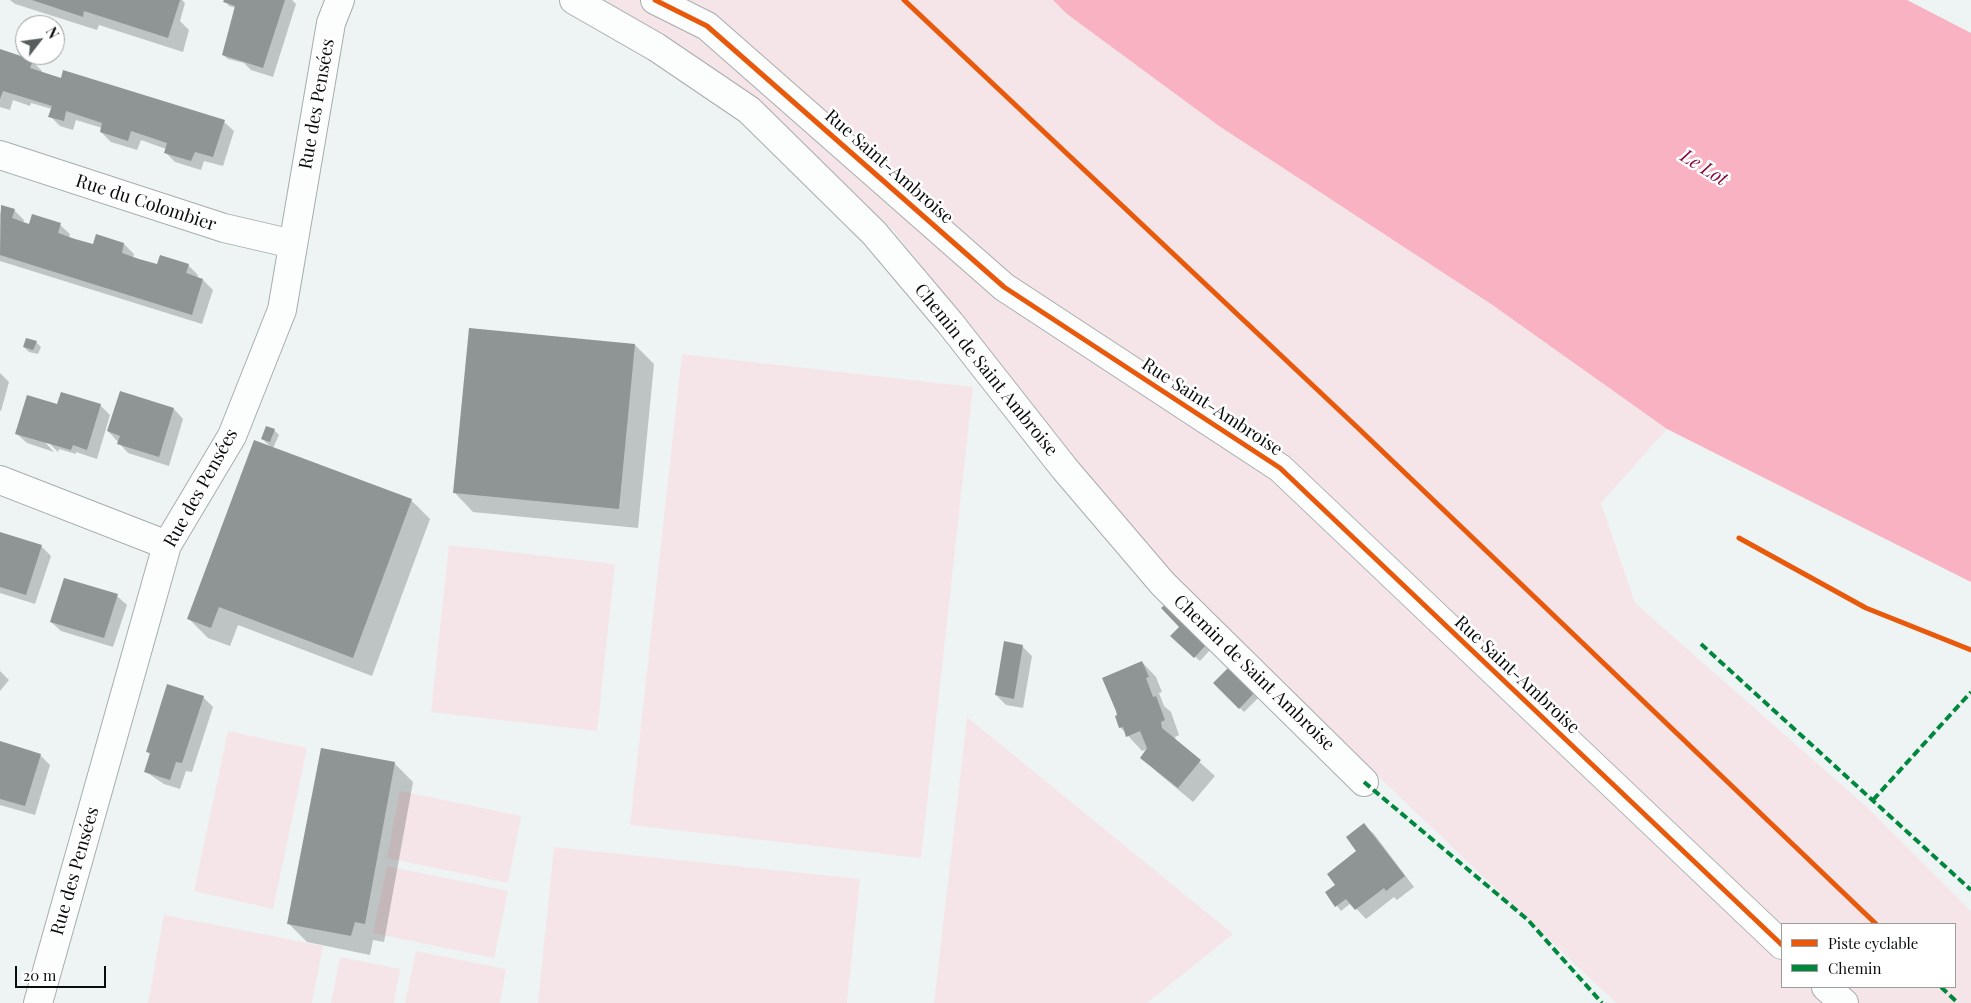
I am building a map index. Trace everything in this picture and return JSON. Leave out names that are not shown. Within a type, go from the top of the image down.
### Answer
[{"type":"street","name":"Rue des Pensées","points":[[38,1003],[167,545],[232,436],[282,310],[330,33],[340,0]]},
{"type":"street","name":"Chemin de Saint Ambroise","points":[[574,0],[656,47],[749,110],[874,233],[950,323],[1064,468],[1163,584],[1364,782]]},
{"type":"street","name":"Rue Saint-Ambroise","points":[[654,0],[707,26],[1004,287],[1280,468],[1781,944]]},
{"type":"street","name":"Rue du Colombier","points":[[0,155],[224,228],[293,244]]},
{"type":"street","points":[[0,480],[167,545]]},
{"type":"street","points":[[1827,988],[1844,1003]]},
{"type":"shaded area","points":[[596,0],[1053,0],[1067,14],[1219,126],[1491,304],[1667,429],[1601,503],[1635,603],[1868,808],[1971,911],[1971,1003],[1616,1003],[1175,583],[893,230],[761,108]]},
{"type":"shaded area","points":[[682,354],[973,387],[921,858],[630,825]]},
{"type":"shaded area","points":[[449,545],[615,564],[597,731],[431,712]]},
{"type":"shaded area","points":[[967,717],[1233,934],[1147,1003],[934,1003]]},
{"type":"shaded area","points":[[228,731],[307,748],[273,909],[194,891]]},
{"type":"shaded area","points":[[400,791],[521,816],[508,883],[387,858]]},
{"type":"shaded area","points":[[554,847],[860,879],[847,1003],[538,1003]]},
{"type":"shaded area","points":[[387,866],[508,891],[494,958],[373,933]]},
{"type":"shaded area","points":[[164,915],[323,946],[312,1003],[148,1003]]},
{"type":"shaded area","points":[[416,951],[506,969],[500,1003],[405,1003]]},
{"type":"shaded area","points":[[340,957],[400,969],[394,1003],[331,1003]]},
{"type":"water","name":"Le Lot","points":[[1053,0],[1907,0],[1971,33],[1971,582],[1667,429],[1491,304],[1219,126],[1067,14]]},
{"type":"building","points":[[32,0],[180,0],[168,38],[84,11],[83,17]]},
{"type":"building","points":[[224,0],[285,0],[263,68],[222,55],[235,6],[223,2]]},
{"type":"building","points":[[0,49],[15,54],[15,65],[31,65],[30,68],[61,78],[63,70],[225,120],[213,157],[195,152],[191,161],[164,153],[167,143],[131,131],[128,141],[100,132],[102,123],[66,111],[64,121],[48,117],[52,106],[3,91],[0,99]]},
{"type":"building","points":[[1,205],[15,209],[12,218],[29,224],[32,214],[61,223],[58,233],[75,239],[93,244],[96,234],[124,243],[122,253],[139,259],[157,264],[160,255],[189,264],[186,273],[203,279],[192,315],[0,255]]},
{"type":"building","points":[[469,328],[635,344],[619,509],[453,493]]},
{"type":"building","points":[[26,338],[37,341],[33,350],[23,347]]},
{"type":"building","points":[[120,391],[174,408],[159,457],[117,444],[120,436],[107,431]]},
{"type":"building","points":[[61,392],[101,404],[87,450],[73,445],[71,450],[15,434],[27,395],[57,404]]},
{"type":"building","points":[[266,426],[275,429],[270,442],[261,439]]},
{"type":"building","points":[[254,440],[412,499],[353,658],[219,607],[211,628],[187,619]]},
{"type":"building","points":[[0,532],[42,545],[26,595],[0,587]]},
{"type":"building","points":[[64,578],[118,594],[104,638],[50,622]]},
{"type":"building","points":[[1166,604],[1206,645],[1194,658],[1170,636],[1179,627],[1161,608]]},
{"type":"building","points":[[1004,641],[1023,645],[1014,699],[995,695]]},
{"type":"building","points":[[1142,661],[1149,677],[1146,678],[1153,697],[1156,696],[1165,720],[1161,722],[1162,728],[1201,760],[1178,788],[1140,758],[1147,748],[1140,731],[1126,737],[1123,727],[1119,728],[1115,716],[1117,715],[1116,711],[1102,678]]},
{"type":"building","points":[[1229,667],[1255,692],[1239,709],[1213,683]]},
{"type":"building","points":[[167,684],[204,696],[182,763],[176,762],[170,780],[144,772],[150,753],[146,752]]},
{"type":"building","points":[[0,741],[41,754],[25,806],[0,799]]},
{"type":"building","points":[[321,748],[395,762],[365,924],[355,922],[351,936],[287,924]]},
{"type":"building","points":[[1364,823],[1405,876],[1386,891],[1384,888],[1355,910],[1346,899],[1335,907],[1325,892],[1335,885],[1327,874],[1356,851],[1346,837]]},
{"type":"marked path","points":[[1701,644],[1971,890]]},
{"type":"marked path","points":[[1873,800],[1971,692]]},
{"type":"marked path","points":[[1364,782],[1528,920],[1602,1003]]},
{"type":"marked path","points":[[1942,988],[1958,1003]]},
{"type":"cycle path","points":[[655,0],[707,26],[1004,287],[1280,468],[1781,944]]},
{"type":"cycle path","points":[[904,0],[1358,428],[1875,923]]},
{"type":"cycle path","points":[[1739,538],[1866,608],[1971,650]]}]
